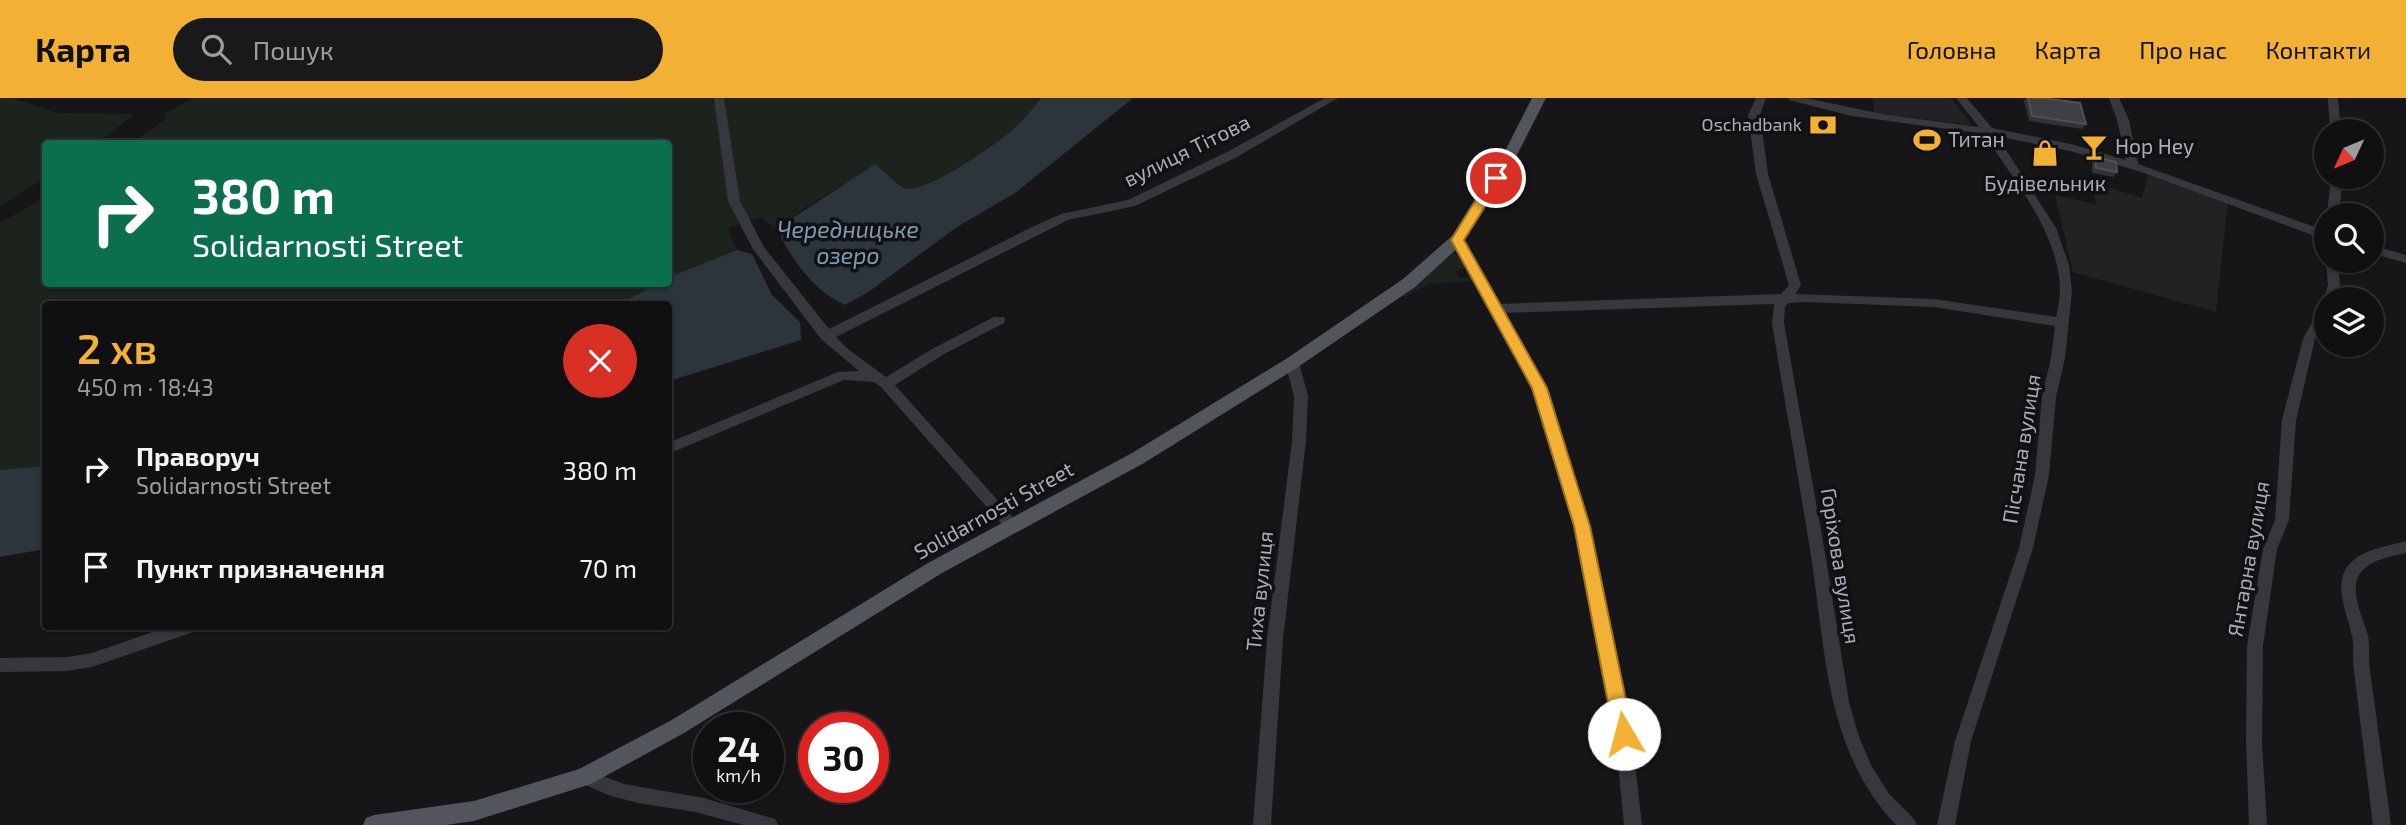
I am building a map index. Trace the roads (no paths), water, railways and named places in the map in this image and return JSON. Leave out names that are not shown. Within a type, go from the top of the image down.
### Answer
[{"type":"main road","name":"Solidarnosti Street","points":[[374,825],[474,811],[584,777],[677,727],[851,618],[1138,458],[1292,363],[1409,283],[1457,240],[1509,157],[1539,98]]},
{"type":"street","points":[[719,98],[734,201],[760,249],[826,336],[881,381],[1012,526]]},
{"type":"street","name":"вулиця Тітова","points":[[826,336],[1065,217],[1131,203],[1233,154],[1333,98]]},
{"type":"street","name":"Горіхова вулиця","points":[[1761,98],[1754,115],[1762,174],[1795,285],[1779,306],[1779,323],[1835,668],[1848,730],[1881,796],[1908,825]]},
{"type":"street","points":[[1793,98],[1845,111],[2035,139],[2174,177],[2314,231]]},
{"type":"street","name":"Пісчана вулиця","points":[[1946,825],[1963,741],[2026,548],[2042,475],[2049,397],[2063,323],[2066,291],[2059,250],[2035,202],[1980,119],[1961,98]]},
{"type":"street","points":[[2114,98],[2131,149],[2133,165]]},
{"type":"street","points":[[2333,98],[2335,119]]},
{"type":"street","points":[[1457,240],[1540,388],[1582,526],[1621,712],[1633,825]]},
{"type":"street","points":[[2384,253],[2406,259]]},
{"type":"street","points":[[1496,309],[1786,299],[1934,303],[2063,323]]},
{"type":"street","points":[[672,447],[843,375],[881,381],[999,320]]},
{"type":"street","name":"Янтарна вулиця","points":[[2258,825],[2254,742],[2255,646],[2270,550],[2282,520],[2289,420],[2309,339],[2314,330]]},
{"type":"street","name":"Тиха вулиця","points":[[1262,825],[1275,639],[1299,441],[1301,396],[1292,363]]},
{"type":"street","points":[[2382,825],[2361,663],[2361,638],[2347,583],[2353,570],[2366,560],[2406,547]]},
{"type":"street","points":[[0,665],[67,664],[92,660],[179,630]]},
{"type":"street","points":[[584,777],[603,787],[632,796],[693,804],[769,825]]},
{"type":"water","name":"Чередницьке озеро","points":[[1041,98],[1133,98],[1015,193],[957,227],[867,293],[845,305],[824,292],[798,265],[779,233],[787,222],[875,164],[904,188],[914,188],[946,175],[998,141],[1020,123]]},
{"type":"water","name":"Чередницьке озеро","points":[[737,250],[752,254],[772,295],[800,322],[801,340],[672,380],[672,301],[625,301],[652,287],[672,287],[672,276]]},
{"type":"water","points":[[42,466],[42,550],[0,557],[0,470]]},
{"type":"place","name":"Oschadbank","points":[[1823,125]]},
{"type":"place","name":"Титан","points":[[1927,140]]},
{"type":"place","name":"Hop Hey","points":[[2094,147]]},
{"type":"place","name":"Будівельник","points":[[2045,153]]}]
